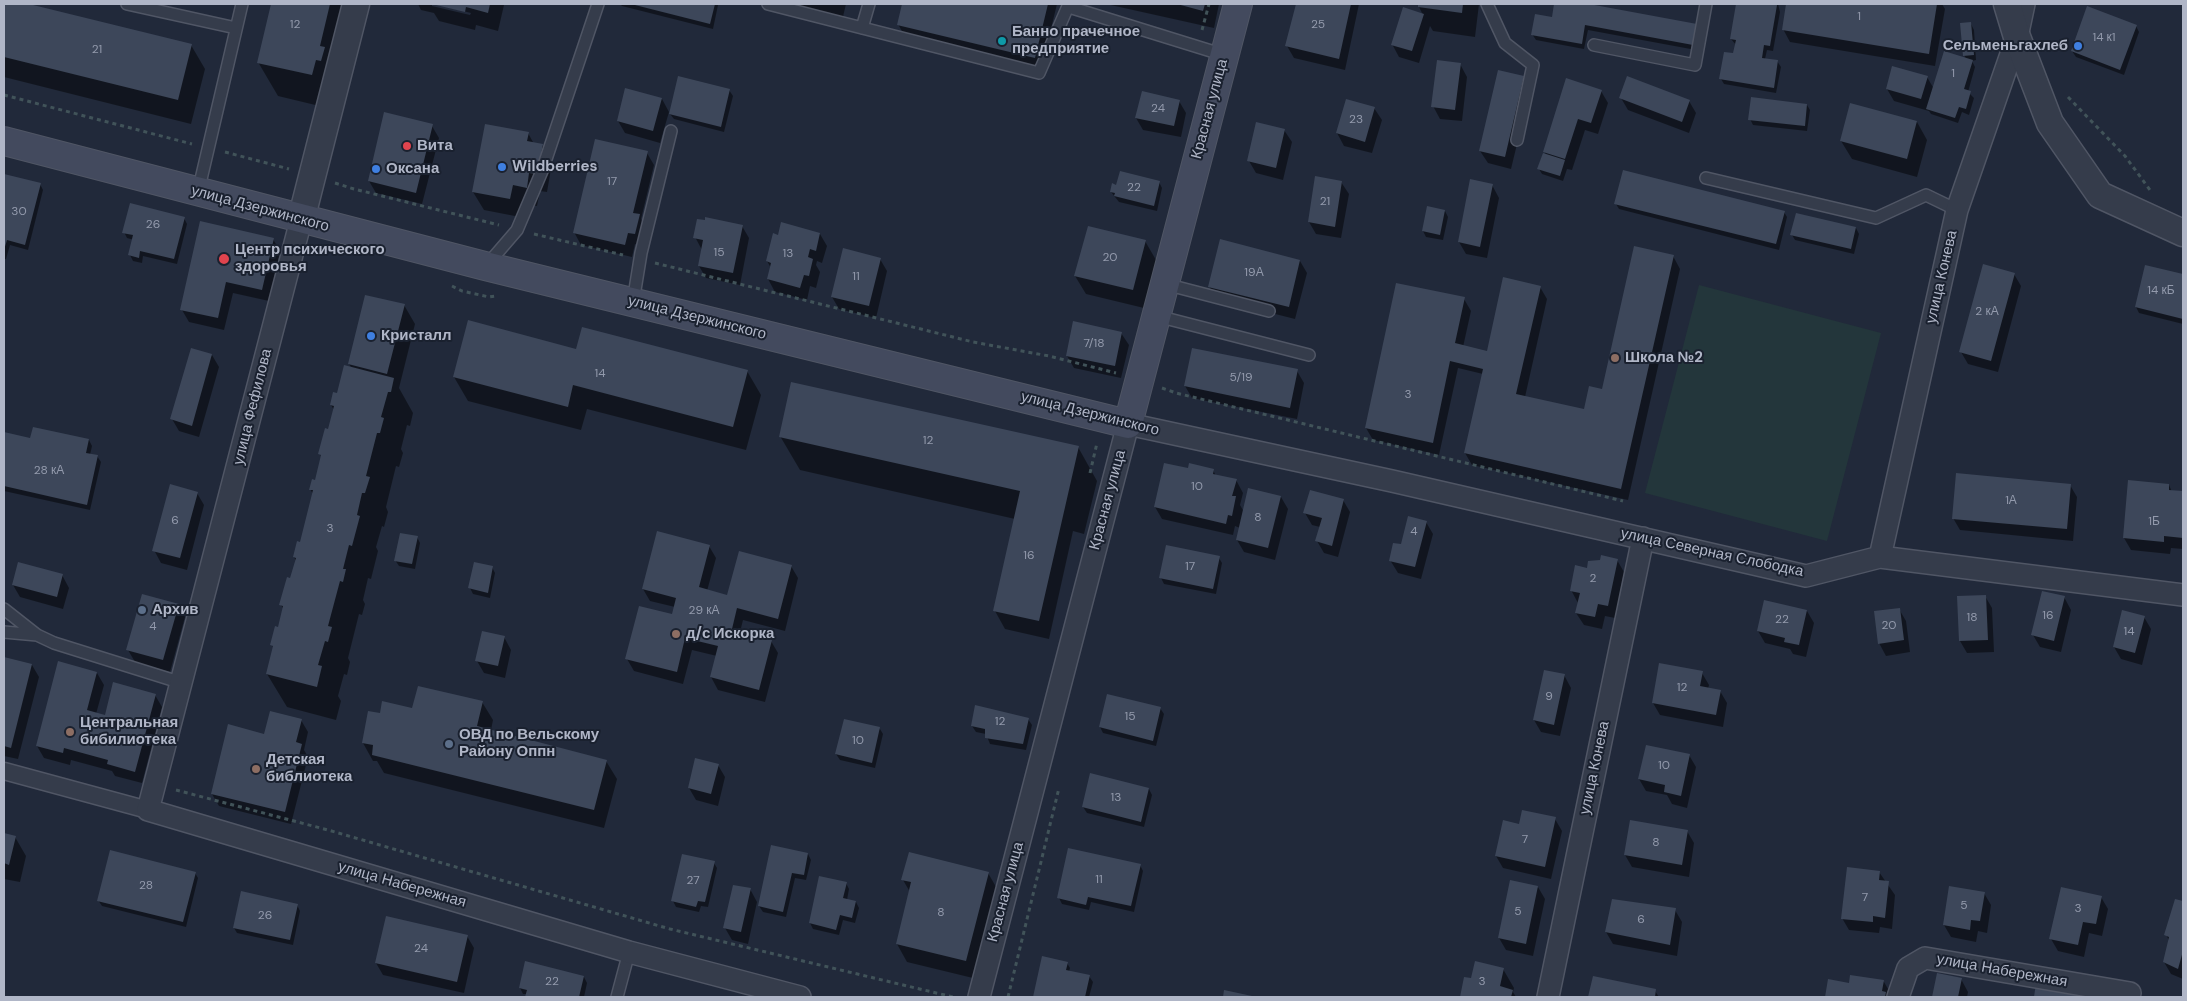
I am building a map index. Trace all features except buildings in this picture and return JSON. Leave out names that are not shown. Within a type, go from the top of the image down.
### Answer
[{"type":"main road","name":"Красная улица","points":[[1128,424],[1238,4]]},
{"type":"main road","name":"улица Дзержинского","points":[[4,141],[301,220],[1128,424]]},
{"type":"street","name":"улица Фефилова","points":[[148,810],[356,4]]},
{"type":"street","points":[[2007,4],[2017,37],[2050,124],[2100,195],[2183,233]]},
{"type":"street","name":"улица Конева","points":[[1880,556],[1957,210],[2017,37],[2024,4]]},
{"type":"street","name":"улица Дзержинского","points":[[1128,424],[1392,481]]},
{"type":"street","name":"Красная улица","points":[[979,997],[1128,424]]},
{"type":"street","name":"улица Северная Слободка","points":[[1392,481],[1806,576],[1880,556],[2183,595]]},
{"type":"street","name":"улица Конева","points":[[1548,997],[1643,538]]},
{"type":"street","name":"улица Набережная","points":[[4,771],[148,810],[629,952],[800,997]]},
{"type":"street","name":"улица Набережная","points":[[1898,997],[1908,968],[1925,958],[2130,993]]},
{"type":"lane","points":[[127,4],[236,28]]},
{"type":"lane","points":[[198,192],[242,4]]},
{"type":"lane","points":[[486,266],[517,230],[542,171],[598,4]]},
{"type":"lane","points":[[768,4],[1039,73],[1069,5],[1224,55]]},
{"type":"lane","points":[[862,28],[869,4]]},
{"type":"lane","points":[[1487,4],[1506,43],[1533,65],[1517,140]]},
{"type":"lane","points":[[1594,45],[1695,65],[1706,4]]},
{"type":"lane","points":[[633,302],[640,260],[671,131]]},
{"type":"lane","points":[[1706,178],[1876,218],[1926,195],[1957,210]]},
{"type":"lane","points":[[1165,284],[1268,311]]},
{"type":"lane","points":[[1157,316],[1309,355]]},
{"type":"lane","points":[[4,609],[38,635],[54,643],[182,683]]},
{"type":"lane","points":[[4,632],[38,635]]},
{"type":"lane","points":[[617,997],[629,952]]},
{"type":"path","points":[[2064,92],[2125,156],[2155,196]]},
{"type":"path","points":[[4,95],[312,175],[354,189],[517,230],[963,340],[1049,356],[1140,379],[1176,393],[1624,501]]},
{"type":"path","points":[[155,784],[328,830],[670,929],[953,997]]},
{"type":"green space","points":[[1699,285],[1881,333],[1827,541],[1645,493]]},
{"type":"place","name":"Банно прачечное предприятие","points":[[1002,41]]},
{"type":"place","name":"Сельменьгахлеб","points":[[2078,46]]},
{"type":"place","name":"Вита","points":[[407,146]]},
{"type":"place","name":"Wildberries","points":[[502,167]]},
{"type":"place","name":"Оксана","points":[[376,169]]},
{"type":"place","name":"Центр психического здоровья","points":[[224,259]]},
{"type":"place","name":"Кристалл","points":[[371,336]]},
{"type":"place","name":"Школа №2","points":[[1615,358]]},
{"type":"place","name":"Архив","points":[[142,610]]},
{"type":"place","name":"д/с Искорка","points":[[676,634]]},
{"type":"place","name":"Центральная бибилиотека","points":[[70,732]]},
{"type":"place","name":"ОВД по Вельскому Району Оппн","points":[[449,744]]},
{"type":"place","name":"Детская библиотека","points":[[256,769]]}]
